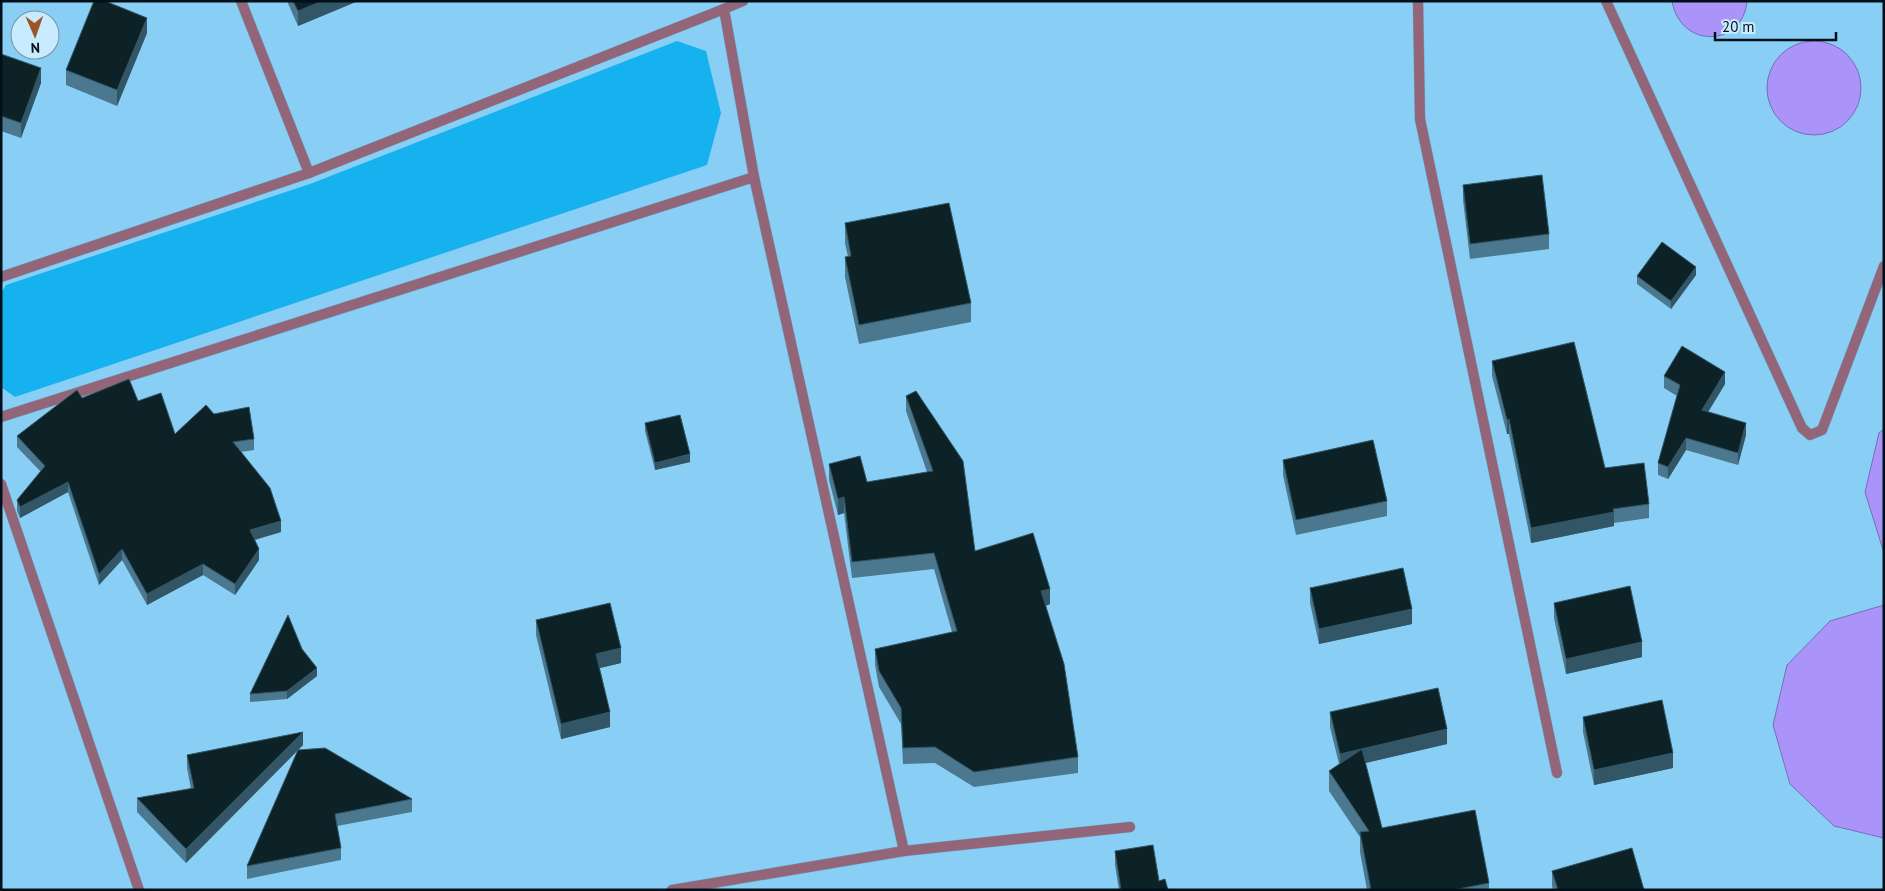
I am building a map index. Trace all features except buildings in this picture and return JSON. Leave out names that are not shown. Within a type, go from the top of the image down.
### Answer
[{"type":"street","points":[[241,1],[309,173]]},
{"type":"street","points":[[1,278],[309,173],[743,1]]},
{"type":"street","points":[[1418,1],[1420,119],[1556,772]]},
{"type":"street","points":[[1606,1],[1802,428],[1810,435],[1822,430],[1884,266]]},
{"type":"street","points":[[724,9],[754,177],[904,852]]},
{"type":"street","points":[[1,417],[754,177]]},
{"type":"street","points":[[1,484],[139,890]]},
{"type":"street","points":[[672,890],[904,852],[1130,827]]},
{"type":"shaded area","points":[[1672,1],[1747,1],[1743,16],[1735,28],[1724,34],[1711,37],[1698,34],[1687,28],[1677,17]]},
{"type":"shaded area","points":[[677,41],[706,51],[721,113],[707,165],[15,397],[1,387],[1,293],[6,285],[310,184]]},
{"type":"shaded area","points":[[1814,41],[1832,45],[1847,55],[1857,70],[1861,88],[1857,106],[1847,121],[1832,131],[1814,135],[1796,131],[1781,121],[1771,106],[1767,88],[1771,70],[1781,55],[1796,45]]},
{"type":"shaded area","points":[[1884,429],[1884,553],[1865,492],[1879,433]]},
{"type":"shaded area","points":[[1884,605],[1884,838],[1834,826],[1790,784],[1773,725],[1787,665],[1830,621]]}]
